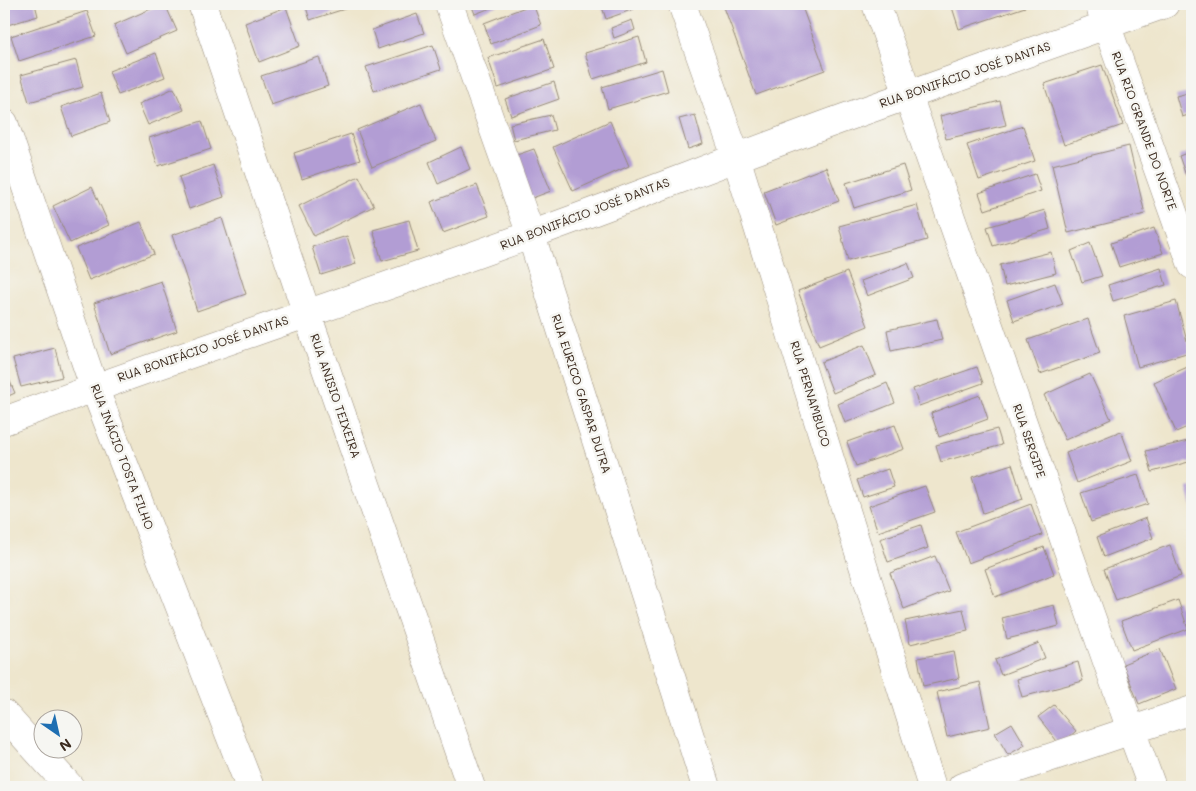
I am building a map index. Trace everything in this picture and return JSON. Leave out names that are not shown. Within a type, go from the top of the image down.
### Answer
[{"type":"street","name":"RUA ANISIO TEIXEIRA","points":[[202,4],[471,787]]},
{"type":"street","name":"RUA EURICO GASPAR DUTRA","points":[[449,4],[531,235],[706,787]]},
{"type":"street","name":"RUA PERNAMBUCO","points":[[682,4],[736,157],[932,787]]},
{"type":"street","name":"RUA SERGIPE","points":[[876,4],[1130,730],[1152,787]]},
{"type":"street","name":"RUA BONIFÁCIO JOSÉ DANTAS","points":[[4,421],[94,387],[531,235],[736,157],[907,95],[1102,15],[1165,4]]},
{"type":"street","name":"RUA RIO GRANDE DO NORTE","points":[[1102,15],[1192,265]]},
{"type":"street","name":"RUA INÁCIO TOSTA FILHO","points":[[4,123],[94,387],[250,787]]},
{"type":"street","points":[[962,787],[1192,710]]},
{"type":"street","points":[[4,714],[70,787]]},
{"type":"building","points":[[18,4],[35,4],[38,16],[4,26],[4,8]]},
{"type":"building","points":[[165,4],[177,31],[126,53],[114,25]]},
{"type":"building","points":[[305,4],[360,4],[310,20]]},
{"type":"building","points":[[471,4],[501,4],[475,14]]},
{"type":"building","points":[[533,4],[541,25],[491,44],[484,23]]},
{"type":"building","points":[[601,4],[633,4],[634,9],[606,19]]},
{"type":"building","points":[[733,4],[801,4],[825,70],[756,95],[724,7]]},
{"type":"building","points":[[951,4],[1024,4],[1025,7],[959,29]]},
{"type":"building","points":[[286,7],[300,46],[259,62],[245,23]]},
{"type":"building","points":[[87,11],[96,36],[19,61],[11,36]]},
{"type":"building","points":[[417,14],[424,33],[378,49],[372,30]]},
{"type":"building","points":[[632,20],[635,30],[614,38],[611,28]]},
{"type":"building","points":[[639,37],[646,62],[593,79],[585,53]]},
{"type":"building","points":[[544,39],[554,69],[498,88],[488,58]]},
{"type":"building","points":[[433,45],[441,69],[374,91],[366,67]]},
{"type":"building","points":[[156,53],[165,77],[118,95],[109,71]]},
{"type":"building","points":[[319,57],[328,86],[271,105],[261,76]]},
{"type":"building","points":[[76,60],[83,87],[29,102],[21,75]]},
{"type":"building","points":[[1102,65],[1123,125],[1064,145],[1044,84]]},
{"type":"building","points":[[662,69],[668,91],[608,109],[602,87]]},
{"type":"building","points":[[554,82],[559,99],[511,116],[505,99]]},
{"type":"building","points":[[174,88],[184,110],[148,125],[139,104]]},
{"type":"building","points":[[1192,92],[1192,114],[1182,117],[1176,96]]},
{"type":"building","points":[[101,93],[110,122],[71,136],[61,107]]},
{"type":"building","points":[[1000,101],[1006,125],[946,139],[940,116]]},
{"type":"building","points":[[421,103],[436,141],[372,167],[357,130]]},
{"type":"building","points":[[551,115],[555,130],[514,140],[510,124]]},
{"type":"building","points":[[695,115],[703,144],[688,149],[679,119]]},
{"type":"building","points":[[202,121],[211,149],[158,166],[149,138]]},
{"type":"building","points":[[610,121],[629,166],[573,191],[553,147]]},
{"type":"building","points":[[1023,126],[1035,161],[979,180],[967,145]]},
{"type":"building","points":[[351,134],[360,160],[302,179],[294,153]]},
{"type":"building","points":[[1129,146],[1145,214],[1068,233],[1052,165]]},
{"type":"building","points":[[461,147],[470,169],[438,184],[429,162]]},
{"type":"building","points":[[534,149],[551,191],[527,200],[511,157]]},
{"type":"building","points":[[1192,151],[1192,174],[1186,176],[1179,156]]},
{"type":"building","points":[[213,165],[224,197],[189,209],[179,177]]},
{"type":"building","points":[[903,165],[911,190],[854,208],[846,183]]},
{"type":"building","points":[[826,167],[839,201],[776,225],[764,191]]},
{"type":"building","points":[[1035,174],[1041,191],[985,210],[979,193]]},
{"type":"building","points":[[359,176],[374,206],[314,236],[299,206]]},
{"type":"building","points":[[477,185],[489,216],[443,233],[431,202]]},
{"type":"building","points":[[92,187],[109,225],[70,243],[53,206]]},
{"type":"building","points":[[917,205],[927,240],[848,261],[839,226]]},
{"type":"building","points":[[1045,210],[1050,229],[993,246],[987,227]]},
{"type":"building","points":[[222,218],[246,294],[197,311],[172,235]]},
{"type":"building","points":[[409,220],[418,251],[382,261],[373,230]]},
{"type":"building","points":[[141,222],[154,254],[89,280],[76,248]]},
{"type":"building","points":[[1154,228],[1163,253],[1119,267],[1111,243]]},
{"type":"building","points":[[347,236],[356,264],[321,275],[312,247]]},
{"type":"building","points":[[1090,243],[1102,276],[1082,282],[1071,251]]},
{"type":"building","points":[[1051,252],[1056,273],[1005,286],[1000,265]]},
{"type":"building","points":[[908,263],[914,278],[867,296],[861,281]]},
{"type":"building","points":[[1161,268],[1166,285],[1113,301],[1108,285]]},
{"type":"building","points":[[847,272],[868,326],[819,346],[798,291]]},
{"type":"building","points":[[161,281],[177,331],[110,354],[94,303]]},
{"type":"building","points":[[1055,283],[1063,304],[1014,321],[1007,300]]},
{"type":"building","points":[[1176,301],[1190,352],[1138,367],[1124,316]]},
{"type":"building","points":[[937,319],[942,340],[891,351],[887,330]]},
{"type":"building","points":[[1088,319],[1100,353],[1040,374],[1028,340]]},
{"type":"building","points":[[864,345],[876,375],[833,393],[821,362]]},
{"type":"building","points":[[55,348],[62,377],[21,387],[13,359]]},
{"type":"building","points":[[1192,365],[1192,425],[1176,432],[1154,382]]},
{"type":"building","points":[[977,367],[983,383],[919,406],[913,389]]},
{"type":"building","points":[[4,368],[15,393],[4,398]]},
{"type":"building","points":[[1090,374],[1111,419],[1065,440],[1044,395]]},
{"type":"building","points":[[887,383],[895,403],[845,423],[838,404]]},
{"type":"building","points":[[980,395],[988,419],[939,437],[931,413]]},
{"type":"building","points":[[895,425],[904,449],[856,466],[847,442]]},
{"type":"building","points":[[997,429],[1002,445],[941,462],[936,445]]},
{"type":"building","points":[[1121,431],[1132,461],[1077,483],[1066,453]]},
{"type":"building","points":[[1192,440],[1192,461],[1152,472],[1146,451]]},
{"type":"building","points":[[1012,464],[1023,499],[983,513],[972,477]]},
{"type":"building","points":[[888,469],[894,487],[863,497],[857,480]]},
{"type":"building","points":[[1138,475],[1148,504],[1091,522],[1081,493]]},
{"type":"building","points":[[925,486],[935,512],[878,532],[869,506]]},
{"type":"building","points":[[1192,487],[1192,507],[1187,488]]},
{"type":"building","points":[[1031,504],[1042,535],[968,563],[956,532]]},
{"type":"building","points":[[1146,518],[1153,538],[1104,557],[1097,537]]},
{"type":"building","points":[[921,525],[928,548],[888,562],[880,539]]},
{"type":"building","points":[[1170,545],[1181,576],[1116,600],[1104,569]]},
{"type":"building","points":[[1044,547],[1054,574],[995,597],[985,569]]},
{"type":"building","points":[[935,556],[949,591],[904,609],[890,573]]},
{"type":"building","points":[[1178,600],[1188,629],[1132,650],[1121,621]]},
{"type":"building","points":[[1054,605],[1059,626],[1007,639],[1002,618]]},
{"type":"building","points":[[963,609],[968,631],[910,644],[905,621]]},
{"type":"building","points":[[1039,643],[1045,658],[1001,675],[995,660]]},
{"type":"building","points":[[1160,649],[1176,689],[1139,704],[1123,664]]},
{"type":"building","points":[[954,651],[959,678],[923,686],[918,658]]},
{"type":"building","points":[[1078,662],[1083,681],[1022,697],[1017,679]]},
{"type":"building","points":[[980,682],[990,727],[947,737],[937,692]]},
{"type":"building","points":[[1054,705],[1076,731],[1060,745],[1038,717]]},
{"type":"building","points":[[1012,723],[1025,745],[1008,755],[995,733]]}]
